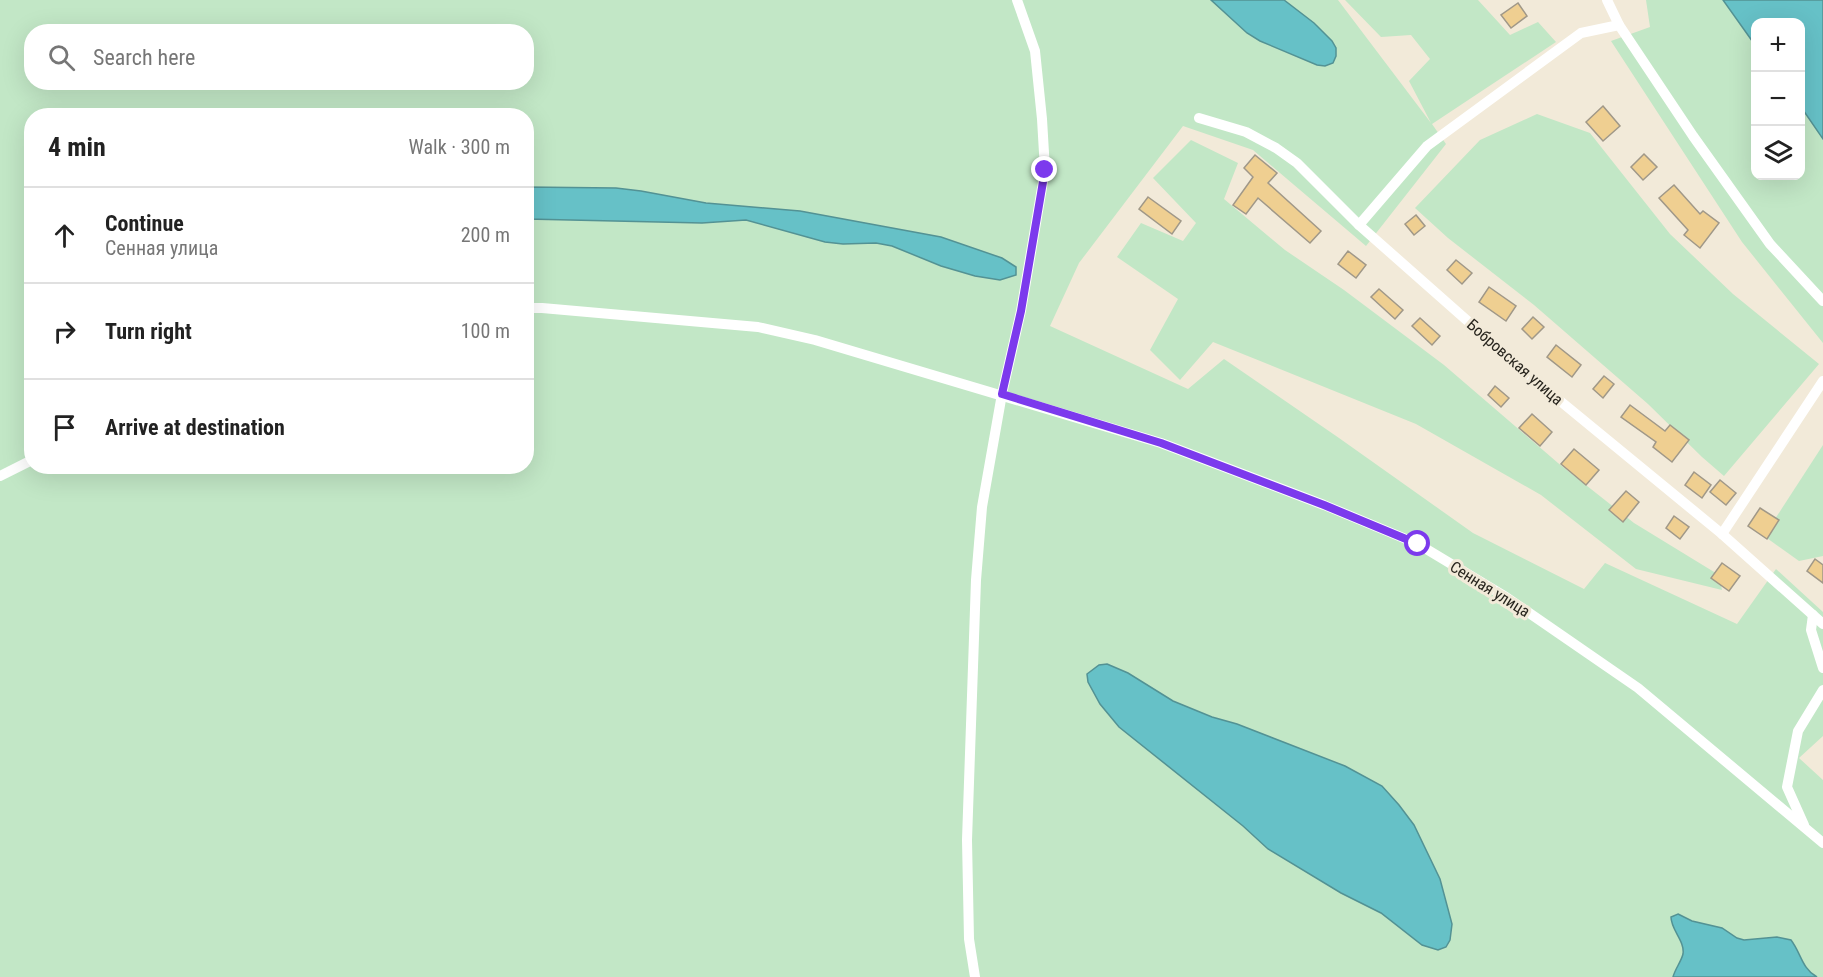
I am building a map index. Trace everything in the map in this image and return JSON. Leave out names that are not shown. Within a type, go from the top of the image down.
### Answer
[{"type":"street","points":[[975,977],[969,939],[968,840],[976,580],[982,507],[1002,394],[1021,311],[1045,170],[1035,51],[1017,0]]},
{"type":"street","points":[[1607,0],[1619,25],[1692,136],[1770,244],[1823,301]]},
{"type":"street","points":[[1359,225],[1427,146],[1581,33],[1619,25]]},
{"type":"street","name":"Бобровская улица","points":[[1199,118],[1246,132],[1276,148],[1297,164],[1359,225],[1531,377],[1722,534],[1823,624]]},
{"type":"street","name":"Сенная улица","points":[[534,308],[758,327],[815,340],[1161,443],[1324,505],[1418,544],[1506,597],[1638,688],[1823,843]]},
{"type":"street","points":[[1722,534],[1823,381]]},
{"type":"street","points":[[0,476],[24,464]]},
{"type":"street","points":[[1813,615],[1811,630],[1823,668]]},
{"type":"street","points":[[1805,828],[1786,787],[1798,731],[1823,690]]},
{"type":"green space","points":[[0,0],[1338,0],[1431,123],[1409,81],[1430,59],[1411,35],[1381,37],[1345,0],[1478,0],[1510,35],[1538,22],[1556,42],[1432,124],[1446,144],[1366,246],[1253,150],[1183,126],[1079,263],[1050,326],[1188,389],[1224,359],[1473,533],[1584,589],[1605,563],[1737,624],[1776,569],[1823,612],[1823,736],[1799,758],[1823,780],[1823,977],[0,977]]},
{"type":"green space","points":[[1646,0],[1723,0],[1751,39],[1751,180],[1805,180],[1805,113],[1823,139],[1823,343],[1742,242],[1611,41],[1650,27]]},
{"type":"green space","points":[[1537,114],[1590,133],[1670,234],[1733,294],[1819,364],[1724,476],[1648,404],[1534,305],[1448,238],[1415,208],[1480,140]]},
{"type":"green space","points":[[1191,140],[1238,163],[1224,199],[1285,250],[1344,290],[1444,365],[1558,463],[1634,523],[1719,575],[1722,590],[1636,569],[1541,495],[1416,424],[1213,342],[1180,380],[1150,350],[1178,299],[1117,257],[1141,223],[1183,241],[1196,223],[1153,178]]},
{"type":"green space","points":[[1823,445],[1823,556],[1799,561],[1764,536]]},
{"type":"water","points":[[1211,0],[1284,0],[1314,23],[1332,41],[1336,48],[1333,63],[1325,66],[1317,65],[1260,41],[1247,33]]},
{"type":"water","points":[[1723,0],[1823,0],[1823,139],[1805,113],[1805,18],[1751,18],[1751,39]]},
{"type":"water","points":[[534,187],[616,188],[706,203],[800,211],[941,237],[1002,258],[1016,267],[1016,275],[1000,280],[975,276],[941,266],[892,246],[876,243],[825,242],[746,220],[702,223],[534,219]]},
{"type":"water","points":[[1107,664],[1128,673],[1173,701],[1345,766],[1382,786],[1414,825],[1440,879],[1452,924],[1450,940],[1446,947],[1438,950],[1422,945],[1381,913],[1341,893],[1268,849],[1243,826],[1119,727],[1100,704],[1088,682],[1087,674],[1099,665]]},
{"type":"water","points":[[1678,914],[1692,921],[1722,928],[1744,940],[1777,937],[1791,940],[1808,970],[1817,977],[1673,977],[1683,954],[1682,945],[1671,917]]},
{"type":"building","points":[[1518,3],[1527,16],[1511,28],[1501,15]]},
{"type":"building","points":[[1603,106],[1620,126],[1603,141],[1586,122]]},
{"type":"building","points":[[1644,154],[1657,167],[1643,180],[1631,167]]},
{"type":"building","points":[[1255,155],[1277,173],[1268,183],[1321,231],[1310,243],[1258,198],[1246,214],[1233,205],[1253,177],[1244,168]]},
{"type":"building","points":[[1674,185],[1700,214],[1703,211],[1719,223],[1700,248],[1684,235],[1688,230],[1659,198]]},
{"type":"building","points":[[1148,197],[1181,221],[1172,234],[1139,209]]},
{"type":"building","points":[[1416,215],[1425,226],[1414,235],[1405,224]]},
{"type":"building","points":[[1348,251],[1366,265],[1356,278],[1338,264]]},
{"type":"building","points":[[1456,260],[1472,273],[1462,284],[1447,270]]},
{"type":"building","points":[[1489,287],[1516,306],[1506,321],[1479,302]]},
{"type":"building","points":[[1379,289],[1403,310],[1395,319],[1371,297]]},
{"type":"building","points":[[1533,317],[1544,327],[1532,339],[1522,329]]},
{"type":"building","points":[[1420,318],[1440,336],[1432,345],[1412,326]]},
{"type":"building","points":[[1556,345],[1581,365],[1572,377],[1547,357]]},
{"type":"building","points":[[1604,376],[1614,384],[1603,398],[1593,389]]},
{"type":"building","points":[[1495,386],[1509,398],[1501,407],[1488,395]]},
{"type":"building","points":[[1630,405],[1665,431],[1670,425],[1689,440],[1672,462],[1653,447],[1656,442],[1621,417]]},
{"type":"building","points":[[1532,414],[1552,432],[1540,446],[1519,428]]},
{"type":"building","points":[[1574,449],[1599,470],[1586,485],[1561,464]]},
{"type":"building","points":[[1694,472],[1711,485],[1702,498],[1685,485]]},
{"type":"building","points":[[1720,480],[1736,493],[1726,505],[1710,492]]},
{"type":"building","points":[[1626,491],[1639,502],[1623,522],[1609,510]]},
{"type":"building","points":[[1760,508],[1779,520],[1767,539],[1748,526]]},
{"type":"building","points":[[1674,516],[1689,527],[1680,539],[1666,528]]},
{"type":"building","points":[[1815,559],[1823,565],[1823,583],[1807,571]]},
{"type":"building","points":[[1722,563],[1740,576],[1729,591],[1711,578]]},
{"type":"route","points":[[1045,170],[1021,311],[1002,394],[1161,443],[1324,505],[1418,544]]}]
